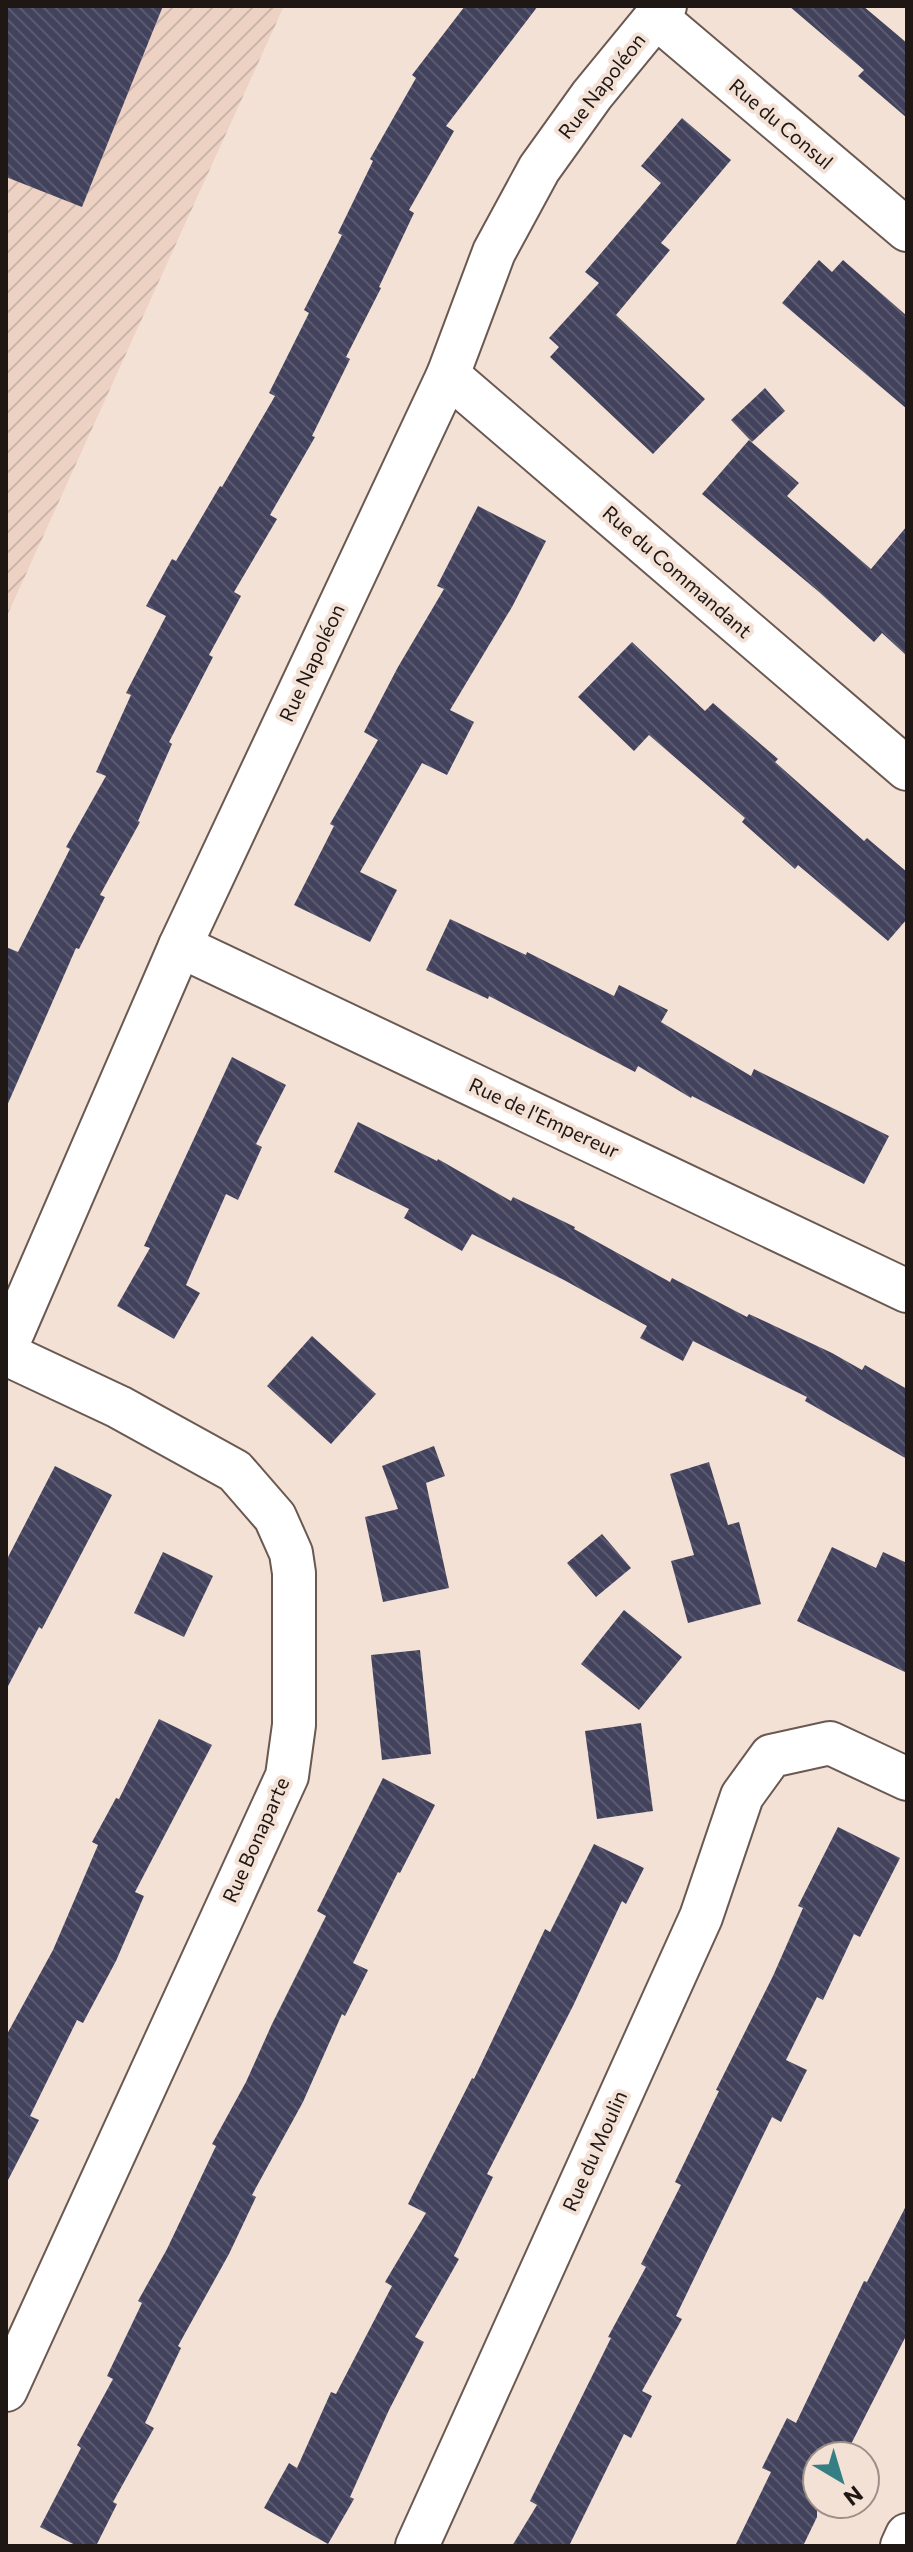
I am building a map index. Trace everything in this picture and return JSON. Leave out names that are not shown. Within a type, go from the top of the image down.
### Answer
[{"type":"street","name":"Rue du Consul","points":[[661,12],[907,230]]},
{"type":"street","name":"Rue Napoléon","points":[[6,1351],[180,946],[448,375],[494,252],[539,169],[592,95],[661,12]]},
{"type":"street","name":"Rue du Commandant","points":[[448,375],[907,769]]},
{"type":"street","name":"Rue de l'Empereur","points":[[180,946],[907,1291]]},
{"type":"street","name":"Rue Bonaparte","points":[[6,1351],[119,1407],[235,1471],[275,1517],[291,1553],[294,1573],[294,1725],[287,1776],[6,2390]]},
{"type":"street","name":"Rue du Moulin","points":[[417,2546],[701,1917],[742,1796],[771,1756],[830,1743],[907,1779]]},
{"type":"street","points":[[902,2546],[907,2535]]},
{"type":"shaded area","points":[[6,6],[284,6],[6,618]]},
{"type":"building","points":[[6,6],[163,6],[82,207],[6,177]]},
{"type":"building","points":[[465,6],[538,6],[446,126],[454,131],[409,210],[414,213],[346,357],[350,359],[312,436],[315,437],[270,515],[277,519],[234,592],[241,596],[209,655],[213,657],[169,742],[172,744],[140,822],[100,895],[105,897],[79,949],[76,948],[6,1108],[6,947],[18,952],[70,849],[66,847],[106,776],[96,772],[131,695],[126,693],[166,616],[146,606],[172,559],[176,561],[222,487],[275,396],[269,393],[309,313],[304,310],[342,235],[338,233],[373,161],[370,159],[416,78],[412,75]]},
{"type":"building","points":[[789,6],[863,6],[907,43],[907,118],[858,76],[864,70]]},
{"type":"building","points":[[682,118],[731,160],[661,243],[670,250],[616,315],[705,399],[653,454],[550,357],[559,347],[549,338],[599,283],[585,272],[661,183],[641,166]]},
{"type":"building","points":[[819,260],[832,272],[843,260],[907,316],[907,409],[782,303]]},
{"type":"building","points":[[765,388],[785,411],[752,442],[731,420]]},
{"type":"building","points":[[749,440],[799,483],[787,496],[871,569],[907,526],[907,656],[882,633],[874,642],[702,494]]},
{"type":"building","points":[[478,506],[546,541],[512,607],[450,710],[474,722],[447,775],[422,763],[360,872],[397,890],[370,942],[294,905],[334,826],[330,824],[378,740],[364,732],[444,589],[437,586]]},
{"type":"building","points":[[632,642],[705,711],[713,703],[778,759],[775,762],[864,841],[867,838],[907,872],[907,919],[888,941],[798,865],[795,869],[742,822],[745,818],[649,735],[634,751],[578,697]]},
{"type":"building","points":[[450,919],[526,955],[527,952],[614,996],[619,985],[668,1010],[661,1022],[751,1076],[754,1069],[889,1136],[864,1184],[691,1098],[638,1066],[635,1072],[489,996],[488,999],[426,970]]},
{"type":"building","points":[[232,1057],[286,1085],[256,1144],[262,1147],[238,1200],[226,1194],[186,1285],[200,1293],[174,1339],[117,1306],[150,1248],[144,1246]]},
{"type":"building","points":[[358,1122],[438,1159],[511,1201],[513,1197],[575,1227],[670,1282],[672,1278],[747,1317],[749,1314],[862,1370],[865,1365],[907,1389],[907,1459],[805,1401],[807,1397],[693,1341],[683,1361],[640,1338],[647,1326],[472,1234],[462,1251],[404,1218],[409,1209],[334,1172]]},
{"type":"building","points":[[312,1336],[376,1394],[331,1444],[267,1386]]},
{"type":"building","points":[[434,1446],[445,1476],[426,1483],[449,1588],[383,1602],[365,1517],[398,1509],[382,1466]]},
{"type":"building","points":[[709,1462],[728,1525],[739,1522],[761,1604],[688,1623],[671,1561],[694,1555],[670,1474]]},
{"type":"building","points":[[55,1466],[112,1495],[42,1629],[39,1627],[6,1690],[6,1561]]},
{"type":"building","points":[[602,1534],[631,1568],[596,1597],[567,1563]]},
{"type":"building","points":[[832,1547],[876,1568],[883,1552],[907,1563],[907,1673],[797,1621]]},
{"type":"building","points":[[163,1552],[213,1576],[184,1637],[134,1613]]},
{"type":"building","points":[[624,1610],[682,1657],[639,1710],[581,1664]]},
{"type":"building","points":[[420,1650],[431,1754],[382,1760],[371,1655]]},
{"type":"building","points":[[159,1719],[212,1745],[135,1892],[144,1896],[116,1961],[83,2023],[77,2020],[30,2116],[39,2120],[6,2184],[6,2036],[53,1950],[98,1845],[92,1842],[116,1798],[119,1799]]},
{"type":"building","points":[[641,1723],[653,1811],[597,1819],[585,1731]]},
{"type":"building","points":[[383,1778],[435,1805],[353,1963],[368,1970],[345,2016],[342,2014],[303,2102],[252,2195],[256,2197],[229,2254],[178,2346],[181,2348],[145,2423],[154,2428],[113,2502],[117,2504],[96,2546],[77,2546],[40,2527],[81,2448],[77,2445],[113,2379],[107,2376],[142,2303],[138,2301],[167,2249],[216,2146],[212,2144],[246,2082],[326,1916],[317,1911]]},
{"type":"building","points":[[838,1827],[900,1858],[860,1937],[854,1934],[823,2000],[817,1997],[786,2060],[807,2070],[781,2122],[772,2117],[676,2316],[682,2319],[642,2391],[652,2396],[631,2438],[624,2434],[569,2546],[512,2546],[537,2505],[530,2501],[611,2338],[608,2337],[646,2267],[641,2264],[681,2185],[675,2182],[719,2091],[716,2090],[773,1976],[803,1908],[798,1906]]},
{"type":"building","points":[[594,1844],[644,1868],[626,1904],[622,1901],[573,2006],[487,2174],[493,2177],[454,2256],[459,2259],[415,2337],[424,2342],[350,2497],[354,2499],[328,2544],[264,2508],[289,2463],[297,2468],[331,2392],[336,2394],[392,2286],[385,2282],[426,2213],[408,2204],[474,2079],[545,1929],[550,1932]]},
{"type":"building","points":[[907,2204],[907,2334],[853,2440],[801,2440],[801,2520],[816,2520],[803,2546],[735,2546],[771,2472],[762,2468],[787,2418],[796,2423],[864,2281],[867,2282]]}]
